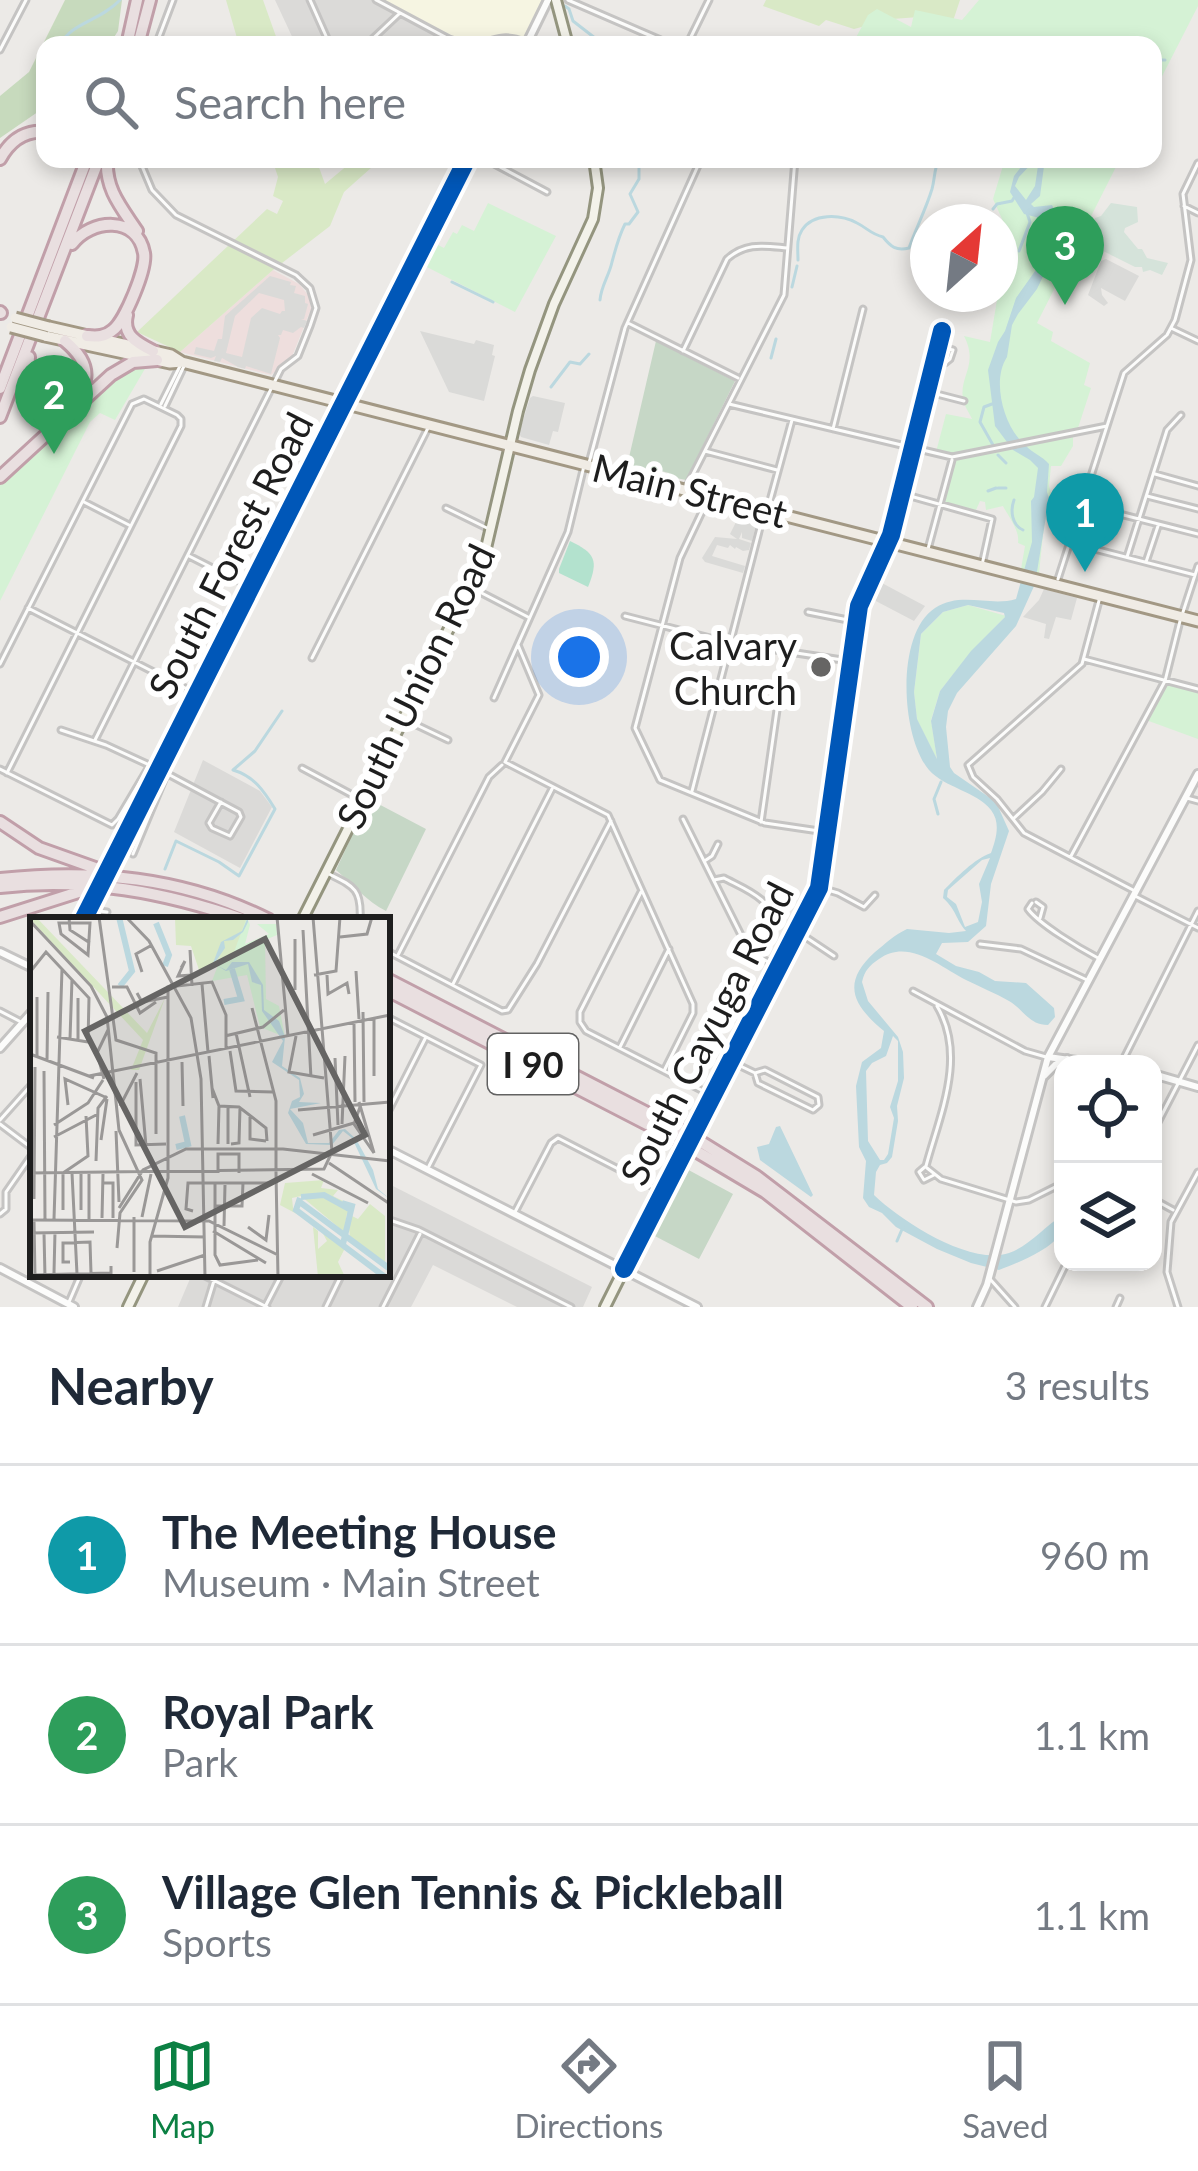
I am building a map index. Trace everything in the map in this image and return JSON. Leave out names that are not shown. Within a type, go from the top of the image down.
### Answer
[{"type":"highway","points":[[131,36],[137,0]]},
{"type":"highway","points":[[134,36],[150,0]]},
{"type":"highway","points":[[0,155],[14,135],[36,124]]},
{"type":"highway","points":[[0,155],[16,138],[36,132]]},
{"type":"highway","points":[[71,200],[75,168]]},
{"type":"highway","points":[[0,362],[12,324],[83,168]]},
{"type":"highway","points":[[0,417],[99,168]]},
{"type":"highway","points":[[105,168],[110,189],[148,254],[126,327],[155,356]]},
{"type":"highway","points":[[60,262],[78,236],[101,224],[128,229],[142,246],[143,271],[119,324],[100,337],[87,336]]},
{"type":"highway","points":[[0,388],[12,324]]},
{"type":"highway","points":[[31,340],[32,387],[43,398],[58,402],[76,395],[86,375],[83,358],[65,341]]},
{"type":"highway","points":[[0,477],[125,365],[155,356]]},
{"type":"highway","points":[[0,463],[30,450]]},
{"type":"highway","points":[[0,822],[58,856],[212,897],[262,917]]},
{"type":"highway","points":[[0,883],[56,873],[136,879]]},
{"type":"highway","points":[[0,883],[118,888],[175,898],[235,917]]},
{"type":"highway","points":[[0,916],[74,892],[118,888]]},
{"type":"highway","name":"I 90","points":[[390,981],[756,1176],[927,1307]]},
{"type":"highway","name":"I 90","points":[[390,991],[680,1136]]},
{"type":"highway","name":"I 90","points":[[699,1146],[912,1307]]},
{"type":"main road","points":[[552,0],[565,36]]},
{"type":"main road","name":"South Union Road","points":[[303,917],[483,561],[544,329],[590,228],[598,188],[595,168]]},
{"type":"main road","name":"Main Street","points":[[0,313],[12,324],[87,336],[155,356]]},
{"type":"main road","name":"Main Street","points":[[47,332],[65,341],[171,355],[1198,621]]},
{"type":"main road","points":[[605,1307],[624,1269]]},
{"type":"main road","points":[[128,1307],[143,1277]]},
{"type":"street","points":[[0,50],[26,0]]},
{"type":"street","points":[[159,36],[173,0]]},
{"type":"street","points":[[310,0],[326,36]]},
{"type":"street","points":[[376,0],[443,36]]},
{"type":"street","points":[[531,36],[552,0]]},
{"type":"street","points":[[568,0],[650,36]]},
{"type":"street","points":[[691,36],[709,0]]},
{"type":"street","points":[[376,36],[400,13]]},
{"type":"street","points":[[1056,584],[1124,373],[1172,328],[1191,260],[1183,194],[1198,163]]},
{"type":"street","points":[[95,740],[281,369],[298,356],[316,308],[310,288],[296,275],[176,215],[149,186],[142,168]]},
{"type":"street","name":"South Forest Road","points":[[84,917],[462,168]]},
{"type":"street","points":[[501,168],[547,192]]},
{"type":"street","points":[[494,698],[568,532],[627,322],[696,168]]},
{"type":"street","points":[[686,490],[784,295],[794,168]]},
{"type":"street","points":[[1183,205],[1198,212]]},
{"type":"street","points":[[683,351],[727,259],[746,246],[788,248]]},
{"type":"street","points":[[832,430],[863,309]]},
{"type":"street","points":[[627,322],[741,379]]},
{"type":"street","points":[[1172,328],[1198,341]]},
{"type":"street","points":[[889,541],[942,331]]},
{"type":"street","points":[[935,362],[946,363],[953,350],[938,347]]},
{"type":"street","points":[[162,406],[184,362]]},
{"type":"street","points":[[927,392],[964,401]]},
{"type":"street","points":[[0,664],[132,404],[144,399],[179,417],[182,425],[7,773]]},
{"type":"street","points":[[729,404],[952,457],[1107,426]]},
{"type":"street","points":[[1126,557],[1167,430],[1181,415]]},
{"type":"street","points":[[692,793],[792,420]]},
{"type":"street","points":[[312,658],[429,424]]},
{"type":"street","points":[[704,451],[779,470]]},
{"type":"street","points":[[928,551],[952,457]]},
{"type":"street","points":[[1154,473],[1198,486]]},
{"type":"street","points":[[901,494],[991,518],[982,565]]},
{"type":"street","points":[[710,495],[680,558],[635,728],[660,780],[761,822],[826,832]]},
{"type":"street","points":[[1146,496],[1198,509]]},
{"type":"street","points":[[82,502],[132,527]]},
{"type":"street","points":[[1082,504],[1198,534]]},
{"type":"street","points":[[446,508],[490,530]]},
{"type":"street","points":[[1146,562],[1159,524]]},
{"type":"street","name":"South Cayuga Road","points":[[624,1269],[819,887],[859,606],[889,541]]},
{"type":"street","points":[[1070,542],[1195,575]]},
{"type":"street","points":[[188,555],[250,587]]},
{"type":"street","points":[[1070,858],[1165,681],[1198,566]]},
{"type":"street","points":[[471,587],[530,617]]},
{"type":"street","points":[[1101,596],[1082,664],[968,765],[973,777],[1024,833],[1198,928]]},
{"type":"street","points":[[28,608],[196,694]]},
{"type":"street","points":[[808,612],[856,622]]},
{"type":"street","points":[[625,616],[730,643],[851,662]]},
{"type":"street","points":[[397,957],[489,777],[505,762],[539,695],[518,645]]},
{"type":"street","points":[[761,822],[785,652]]},
{"type":"street","points":[[1083,659],[1198,689]]},
{"type":"street","points":[[404,719],[448,740]]},
{"type":"street","points":[[61,730],[158,769],[239,812],[242,817],[230,836],[209,823],[220,802]]},
{"type":"street","points":[[505,762],[608,815],[693,1008],[664,1071]]},
{"type":"street","points":[[302,768],[362,800]]},
{"type":"street","points":[[0,769],[112,825],[158,769]]},
{"type":"street","name":"South Forest Road","points":[[134,854],[158,769]]},
{"type":"street","points":[[1012,820],[1061,769]]},
{"type":"street","points":[[977,1307],[1048,1057],[1198,774]]},
{"type":"street","points":[[452,985],[553,787]]},
{"type":"street","points":[[1185,798],[1198,801]]},
{"type":"street","points":[[683,819],[749,951],[778,968]]},
{"type":"street","points":[[390,953],[508,1010],[611,821]]},
{"type":"street","points":[[704,861],[718,844]]},
{"type":"street","points":[[325,872],[357,891],[361,917]]},
{"type":"street","points":[[714,880],[724,878],[764,901],[772,926],[756,956]]},
{"type":"street","points":[[819,887],[864,907],[875,896]]},
{"type":"street","points":[[642,890],[579,1015],[580,1022],[586,1031],[712,1095]]},
{"type":"street","points":[[96,917],[99,911],[107,912]]},
{"type":"street","points":[[1125,1055],[1198,911]]},
{"type":"street","points":[[1039,919],[1070,944],[1100,959]]},
{"type":"street","points":[[796,932],[834,956]]},
{"type":"street","points":[[980,944],[1021,949],[1088,980]]},
{"type":"street","points":[[619,1048],[669,949]]},
{"type":"street","points":[[0,952],[30,967]]},
{"type":"street","points":[[913,991],[1025,1052],[1054,1058]]},
{"type":"street","points":[[934,1175],[926,1180],[920,1178],[920,1171],[926,1166],[951,1070],[948,1032],[937,1006]]},
{"type":"street","points":[[0,1011],[23,1023]]},
{"type":"street","points":[[0,1048],[30,1015]]},
{"type":"street","points":[[390,1018],[482,1065],[427,1169]]},
{"type":"street","points":[[390,1108],[426,1036]]},
{"type":"street","points":[[1162,1115],[1198,1046]]},
{"type":"street","points":[[731,1061],[755,1073],[765,1070],[818,1097],[819,1105],[814,1110],[758,1084],[755,1073]]},
{"type":"street","points":[[1042,1079],[1054,1066]]},
{"type":"street","points":[[1162,1076],[1198,1087]]},
{"type":"street","points":[[30,1087],[0,1122],[30,1148]]},
{"type":"street","points":[[514,1213],[551,1143],[559,1138],[663,1192]]},
{"type":"street","points":[[390,1150],[697,1307]]},
{"type":"street","points":[[0,1214],[6,1209],[3,1193],[30,1155]]},
{"type":"street","points":[[926,1166],[934,1175],[1010,1200],[1029,1200],[1054,1188]]},
{"type":"street","points":[[1178,1307],[1167,1272],[1171,1222],[1198,1172]]},
{"type":"street","points":[[1162,1204],[1175,1211]]},
{"type":"street","points":[[390,1220],[422,1231],[572,1307]]},
{"type":"street","points":[[383,1307],[422,1231]]},
{"type":"street","points":[[0,1268],[71,1305]]},
{"type":"street","points":[[1045,1307],[1063,1271]]},
{"type":"street","points":[[989,1275],[1016,1307]]},
{"type":"street","points":[[206,1307],[214,1277],[266,1307],[281,1277]]},
{"type":"street","points":[[326,1307],[341,1277]]},
{"type":"street","points":[[1116,1307],[1120,1298]]},
{"type":"shaded area","points":[[275,0],[381,0],[452,36],[292,36]]},
{"type":"shaded area","points":[[381,0],[543,0],[526,36],[453,36]]},
{"type":"shaded area","points":[[1111,203],[1137,207],[1138,222],[1124,232],[1147,258],[1168,263],[1162,275],[1143,272],[1142,267],[1091,245],[1090,228]]},
{"type":"shaded area","points":[[1106,259],[1139,276],[1125,301],[1101,288],[1108,303],[1104,306],[1088,295]]},
{"type":"shaded area","points":[[273,270],[299,284],[309,296],[311,309],[291,359],[271,375],[180,352]]},
{"type":"shaded area","points":[[270,276],[291,282],[296,286],[294,293],[305,296],[308,304],[301,319],[307,321],[304,328],[278,335],[271,374],[194,354],[196,347],[214,351],[222,339],[225,316]],"holes":[[[259,293],[284,300],[285,311],[280,314],[262,308],[251,318],[242,357],[226,353],[235,316]]]},
{"type":"shaded area","points":[[420,331],[494,345],[484,401],[449,392]]},
{"type":"shaded area","points":[[656,341],[735,381],[686,480],[627,466]]},
{"type":"shaded area","points":[[533,396],[565,403],[558,432],[553,431],[549,445],[519,433]]},
{"type":"shaded area","points":[[739,516],[757,521],[752,541],[742,538],[742,532],[739,539],[751,543],[749,550],[717,545],[712,556],[745,566],[743,573],[705,562],[702,558],[715,537],[737,539],[730,534]]},
{"type":"shaded area","points":[[880,582],[925,606],[914,621],[872,599]]},
{"type":"shaded area","points":[[1044,589],[1077,598],[1071,620],[1056,617],[1049,639],[1044,638],[1046,624],[1023,617]]},
{"type":"shaded area","points":[[203,760],[260,791],[272,807],[240,868],[174,832]]},
{"type":"shaded area","points":[[369,799],[426,829],[386,911],[336,870]]},
{"type":"shaded area","points":[[683,1167],[733,1194],[699,1259],[649,1233]]},
{"type":"shaded area","points":[[390,1185],[592,1287],[583,1307],[517,1307],[433,1265],[411,1307],[178,1307],[191,1277],[390,1277]]},
{"type":"green space","points":[[65,0],[122,0],[115,36],[47,36]]},
{"type":"green space","points":[[226,0],[263,0],[276,36],[236,36]]},
{"type":"green space","points":[[766,0],[960,0],[953,21],[933,16],[892,19],[854,29],[826,20],[819,26],[763,6]]},
{"type":"green space","points":[[979,0],[1198,0],[1162,76],[1162,36],[857,36],[868,15],[877,9],[911,27],[915,10],[962,20]]},
{"type":"green space","points":[[36,58],[36,113],[0,138],[0,96],[29,72]]},
{"type":"green space","points":[[275,168],[319,168],[325,184],[344,168],[371,168],[344,192],[330,226],[180,352],[137,332],[267,209],[277,214],[283,201],[273,196],[278,177]]},
{"type":"green space","points":[[1002,168],[1115,168],[1037,323],[1053,332],[1051,341],[1090,363],[1084,385],[1091,388],[1073,433],[1073,446],[1061,466],[1051,466],[1039,573],[1021,569],[1025,546],[1018,543],[1003,506],[986,510],[985,502],[980,501],[976,510],[945,502],[956,455],[936,452],[946,414],[972,419],[963,399],[970,355],[964,336],[990,342],[995,312],[1018,312],[1018,204],[995,204]]},
{"type":"green space","points":[[488,203],[556,236],[515,312],[419,263],[430,241],[444,248],[462,225],[474,231]]},
{"type":"green space","points":[[146,367],[115,420],[100,413],[90,422],[0,601],[0,485],[125,371]]},
{"type":"green space","points":[[570,541],[592,558],[588,587],[559,573]]},
{"type":"green space","points":[[968,605],[1006,616],[940,691],[931,720],[937,759],[917,720],[914,692],[921,634],[943,612]]},
{"type":"green space","points":[[1166,684],[1198,692],[1198,739],[1146,720]]},
{"type":"water","points":[[1020,168],[1028,168],[1015,186],[1026,200],[1035,186],[1038,168],[1044,168],[1040,196],[1031,204],[1052,205],[1067,237],[1061,258],[1048,266],[1012,325],[1000,378],[1002,404],[1011,428],[1049,464],[1049,498],[1035,584],[1016,626],[957,693],[948,711],[950,767],[996,802],[1009,831],[991,884],[986,926],[968,942],[942,943],[936,954],[995,981],[1026,983],[1054,1008],[1055,1017],[1048,1025],[1036,1023],[1009,1001],[934,962],[901,951],[879,959],[862,982],[868,1001],[898,1037],[903,1052],[904,1078],[892,1157],[876,1172],[874,1195],[937,1239],[975,1253],[1009,1253],[1054,1222],[1054,1242],[999,1270],[937,1249],[896,1227],[863,1198],[866,1161],[859,1147],[856,1086],[862,1062],[881,1048],[884,1031],[858,1002],[855,983],[875,952],[907,929],[966,931],[943,898],[944,890],[972,864],[991,853],[996,837],[991,810],[936,776],[920,755],[912,734],[906,686],[913,640],[922,621],[945,603],[1016,599],[1032,542],[1031,501],[1038,468],[1013,450],[995,426],[988,370],[1011,312],[1018,312],[1018,295],[1050,250],[1056,232],[1051,221],[1024,214],[1010,192],[1014,176]],"holes":[[[968,605],[1005,617],[940,691],[931,721],[937,759],[917,719],[914,692],[921,634],[943,612]],[[990,858],[979,884],[978,922],[965,927],[956,904],[947,897],[948,890]],[[893,1036],[898,1041],[898,1081],[890,1107],[894,1118],[888,1154],[880,1160],[868,1141],[866,1071],[886,1056]]]},
{"type":"water","points":[[780,1126],[811,1197],[760,1160],[757,1147],[769,1144]]},
{"type":"waterway","points":[[66,36],[120,0]]},
{"type":"waterway","points":[[565,6],[573,21],[592,36]]},
{"type":"waterway","points":[[600,300],[625,224],[638,212],[630,194],[639,168]]},
{"type":"waterway","points":[[798,260],[802,230],[813,220],[827,217],[850,220],[894,247],[909,248],[936,168]]},
{"type":"waterway","points":[[997,204],[1015,196]]},
{"type":"waterway","points":[[1019,251],[1030,222],[1027,213]]},
{"type":"waterway","points":[[1070,238],[1091,244]]},
{"type":"waterway","points":[[792,287],[797,266]]},
{"type":"waterway","points":[[452,282],[493,302]]},
{"type":"waterway","points":[[771,358],[776,339]]},
{"type":"waterway","points":[[551,387],[570,362],[580,364],[589,354]]},
{"type":"waterway","points":[[992,404],[984,407],[980,422],[993,445]]},
{"type":"waterway","points":[[998,455],[1006,463]]},
{"type":"waterway","points":[[988,491],[996,488]]},
{"type":"waterway","points":[[998,488],[1006,488]]},
{"type":"waterway","points":[[1014,500],[1013,517],[1023,530]]},
{"type":"waterway","points":[[165,869],[176,841],[239,876],[275,809],[253,780],[233,770],[255,751],[282,711]]},
{"type":"waterway","points":[[938,814],[934,799],[941,782]]},
{"type":"waterway","points":[[897,1241],[903,1227]]},
{"type":"cycle path","points":[[85,917],[462,168]]},
{"type":"cycle path","points":[[624,1269],[819,888],[859,606],[891,535],[942,331]]},
{"type":"place","name":"Village Glen Tennis & Pickleball","points":[[1065,305]]},
{"type":"place","name":"Royal Park","points":[[54,454]]},
{"type":"place","name":"The Meeting House","points":[[1085,572]]},
{"type":"place","name":"Calvary Church","points":[[821,667]]}]
